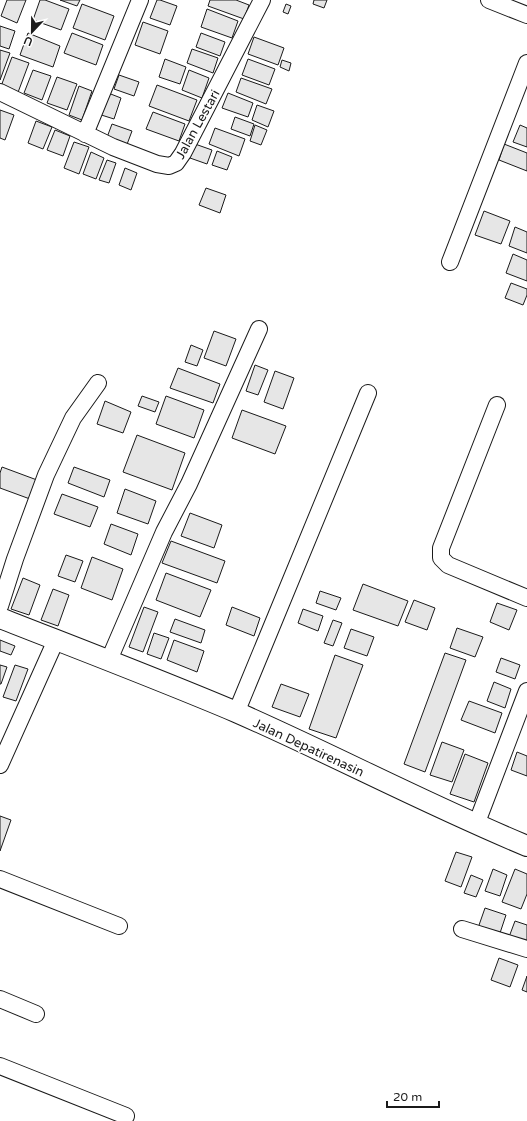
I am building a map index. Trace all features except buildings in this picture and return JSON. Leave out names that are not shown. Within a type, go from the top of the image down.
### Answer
[{"type":"street","points":[[85,134],[140,0]]},
{"type":"street","name":"Jalan Lestari","points":[[0,92],[113,147],[157,164],[169,166],[176,163],[186,146],[262,0]]},
{"type":"street","points":[[489,0],[527,15]]},
{"type":"street","points":[[450,262],[527,63]]},
{"type":"street","points":[[109,660],[164,532],[189,484],[259,329]]},
{"type":"street","points":[[0,606],[15,559],[46,475],[73,418],[98,383]]},
{"type":"street","points":[[236,713],[368,393]]},
{"type":"street","points":[[497,405],[441,548],[441,558],[448,565],[527,598]]},
{"type":"street","name":"Jalan Depatirenasin","points":[[0,618],[109,660],[236,713],[476,825],[527,846]]},
{"type":"street","points":[[0,765],[56,640]]},
{"type":"street","points":[[476,825],[527,691]]},
{"type":"street","points":[[0,879],[119,926]]},
{"type":"street","points":[[462,929],[527,949]]},
{"type":"street","points":[[0,999],[36,1014]]},
{"type":"street","points":[[0,1066],[126,1116]]}]
